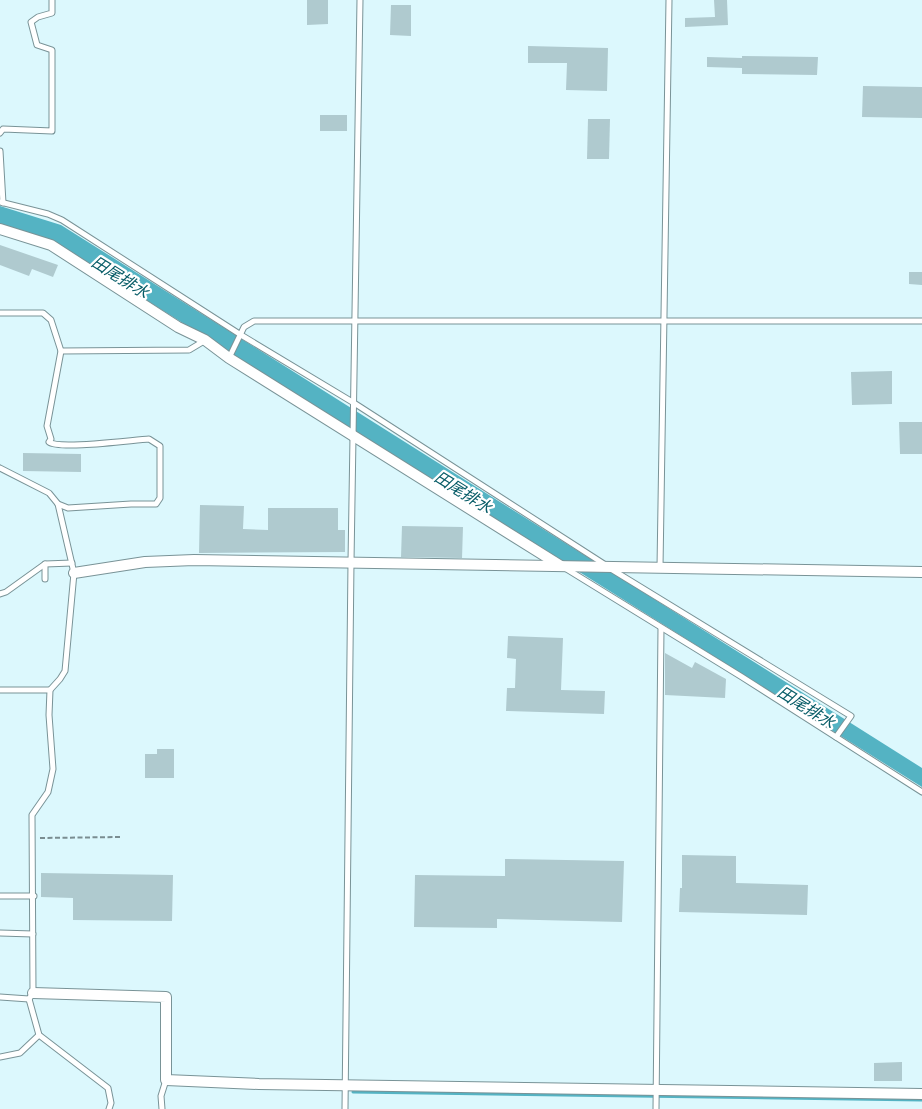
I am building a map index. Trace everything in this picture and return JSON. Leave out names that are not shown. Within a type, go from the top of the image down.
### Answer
[{"type":"street","points":[[0,229],[51,245],[178,327],[231,355],[562,567]]},
{"type":"street","points":[[73,568],[194,560],[922,572]]},
{"type":"street","points":[[31,996],[166,997],[166,1080],[345,1085],[922,1094]]},
{"type":"lane","points":[[0,133],[3,129],[52,131],[52,50],[37,45],[31,22],[52,13],[52,0]]},
{"type":"lane","points":[[345,1109],[354,322],[360,0]]},
{"type":"lane","points":[[660,568],[669,0]]},
{"type":"lane","points":[[0,151],[1,202],[48,214],[62,220],[241,335],[354,403],[610,568],[851,716],[836,737]]},
{"type":"lane","points":[[0,314],[43,313],[51,320],[61,351],[48,426],[51,439],[48,442],[52,445],[67,445],[149,439],[154,441],[160,446],[160,498],[156,504],[68,508],[58,504],[49,494],[0,468]]},
{"type":"lane","points":[[231,355],[244,327],[254,321],[922,321]]},
{"type":"lane","points":[[61,351],[189,350],[205,340]]},
{"type":"lane","points":[[58,504],[73,568],[65,671],[50,690],[53,768],[48,792],[32,815],[34,838],[34,934],[31,996],[39,1036],[108,1088],[111,1103],[109,1109]]},
{"type":"lane","points":[[0,594],[6,592],[45,564],[73,568]]},
{"type":"lane","points":[[45,564],[45,579]]},
{"type":"lane","points":[[562,567],[922,792]]},
{"type":"lane","points":[[656,1109],[660,628]]},
{"type":"lane","points":[[0,690],[50,690]]},
{"type":"lane","points":[[0,896],[34,896]]},
{"type":"lane","points":[[0,933],[34,934]]},
{"type":"lane","points":[[0,997],[31,996]]},
{"type":"lane","points":[[0,1057],[20,1053],[39,1036]]},
{"type":"lane","points":[[162,1109],[161,1096],[166,1080]]},
{"type":"path","points":[[34,838],[122,837]]},
{"type":"water","name":"田尾排水","points":[[0,206],[61,225],[922,768],[922,787],[52,241],[0,225]]},
{"type":"building","points":[[307,0],[328,0],[328,24],[307,25]]},
{"type":"building","points":[[714,0],[727,0],[728,25],[685,27],[685,18],[715,17]]},
{"type":"building","points":[[391,5],[411,5],[411,36],[390,35]]},
{"type":"building","points":[[528,46],[608,48],[607,91],[566,90],[567,63],[528,63]]},
{"type":"building","points":[[742,56],[818,57],[817,75],[742,74],[742,68],[707,67],[707,57],[742,58]]},
{"type":"building","points":[[863,86],[922,87],[922,118],[862,117]]},
{"type":"building","points":[[320,115],[347,115],[347,131],[320,131]]},
{"type":"building","points":[[588,119],[610,119],[609,159],[587,159]]},
{"type":"building","points":[[0,245],[58,265],[53,277],[32,269],[29,276],[0,265]]},
{"type":"building","points":[[909,272],[922,272],[922,285],[909,284]]},
{"type":"building","points":[[892,371],[892,404],[852,405],[851,372]]},
{"type":"building","points":[[899,422],[922,422],[922,454],[900,454]]},
{"type":"building","points":[[23,453],[81,454],[81,472],[23,471]]},
{"type":"building","points":[[200,505],[244,506],[243,529],[268,530],[268,508],[338,508],[338,530],[345,530],[345,552],[199,553]]},
{"type":"building","points":[[402,526],[463,527],[462,558],[401,557]]},
{"type":"building","points":[[508,636],[563,638],[561,690],[605,691],[604,714],[506,711],[507,688],[515,688],[516,659],[507,658]]},
{"type":"building","points":[[665,653],[692,668],[695,662],[726,679],[725,698],[665,695]]},
{"type":"building","points":[[157,749],[174,749],[174,778],[145,778],[145,754],[157,754]]},
{"type":"building","points":[[682,855],[736,856],[736,883],[808,885],[807,915],[679,912],[680,888],[682,888]]},
{"type":"building","points":[[505,859],[624,861],[622,922],[497,919],[497,928],[414,927],[415,875],[505,876]]},
{"type":"building","points":[[41,873],[173,875],[172,921],[73,920],[73,898],[41,897]]},
{"type":"building","points":[[902,1062],[902,1081],[874,1081],[874,1063]]},
{"type":"waterway","points":[[353,1092],[922,1100]]}]
